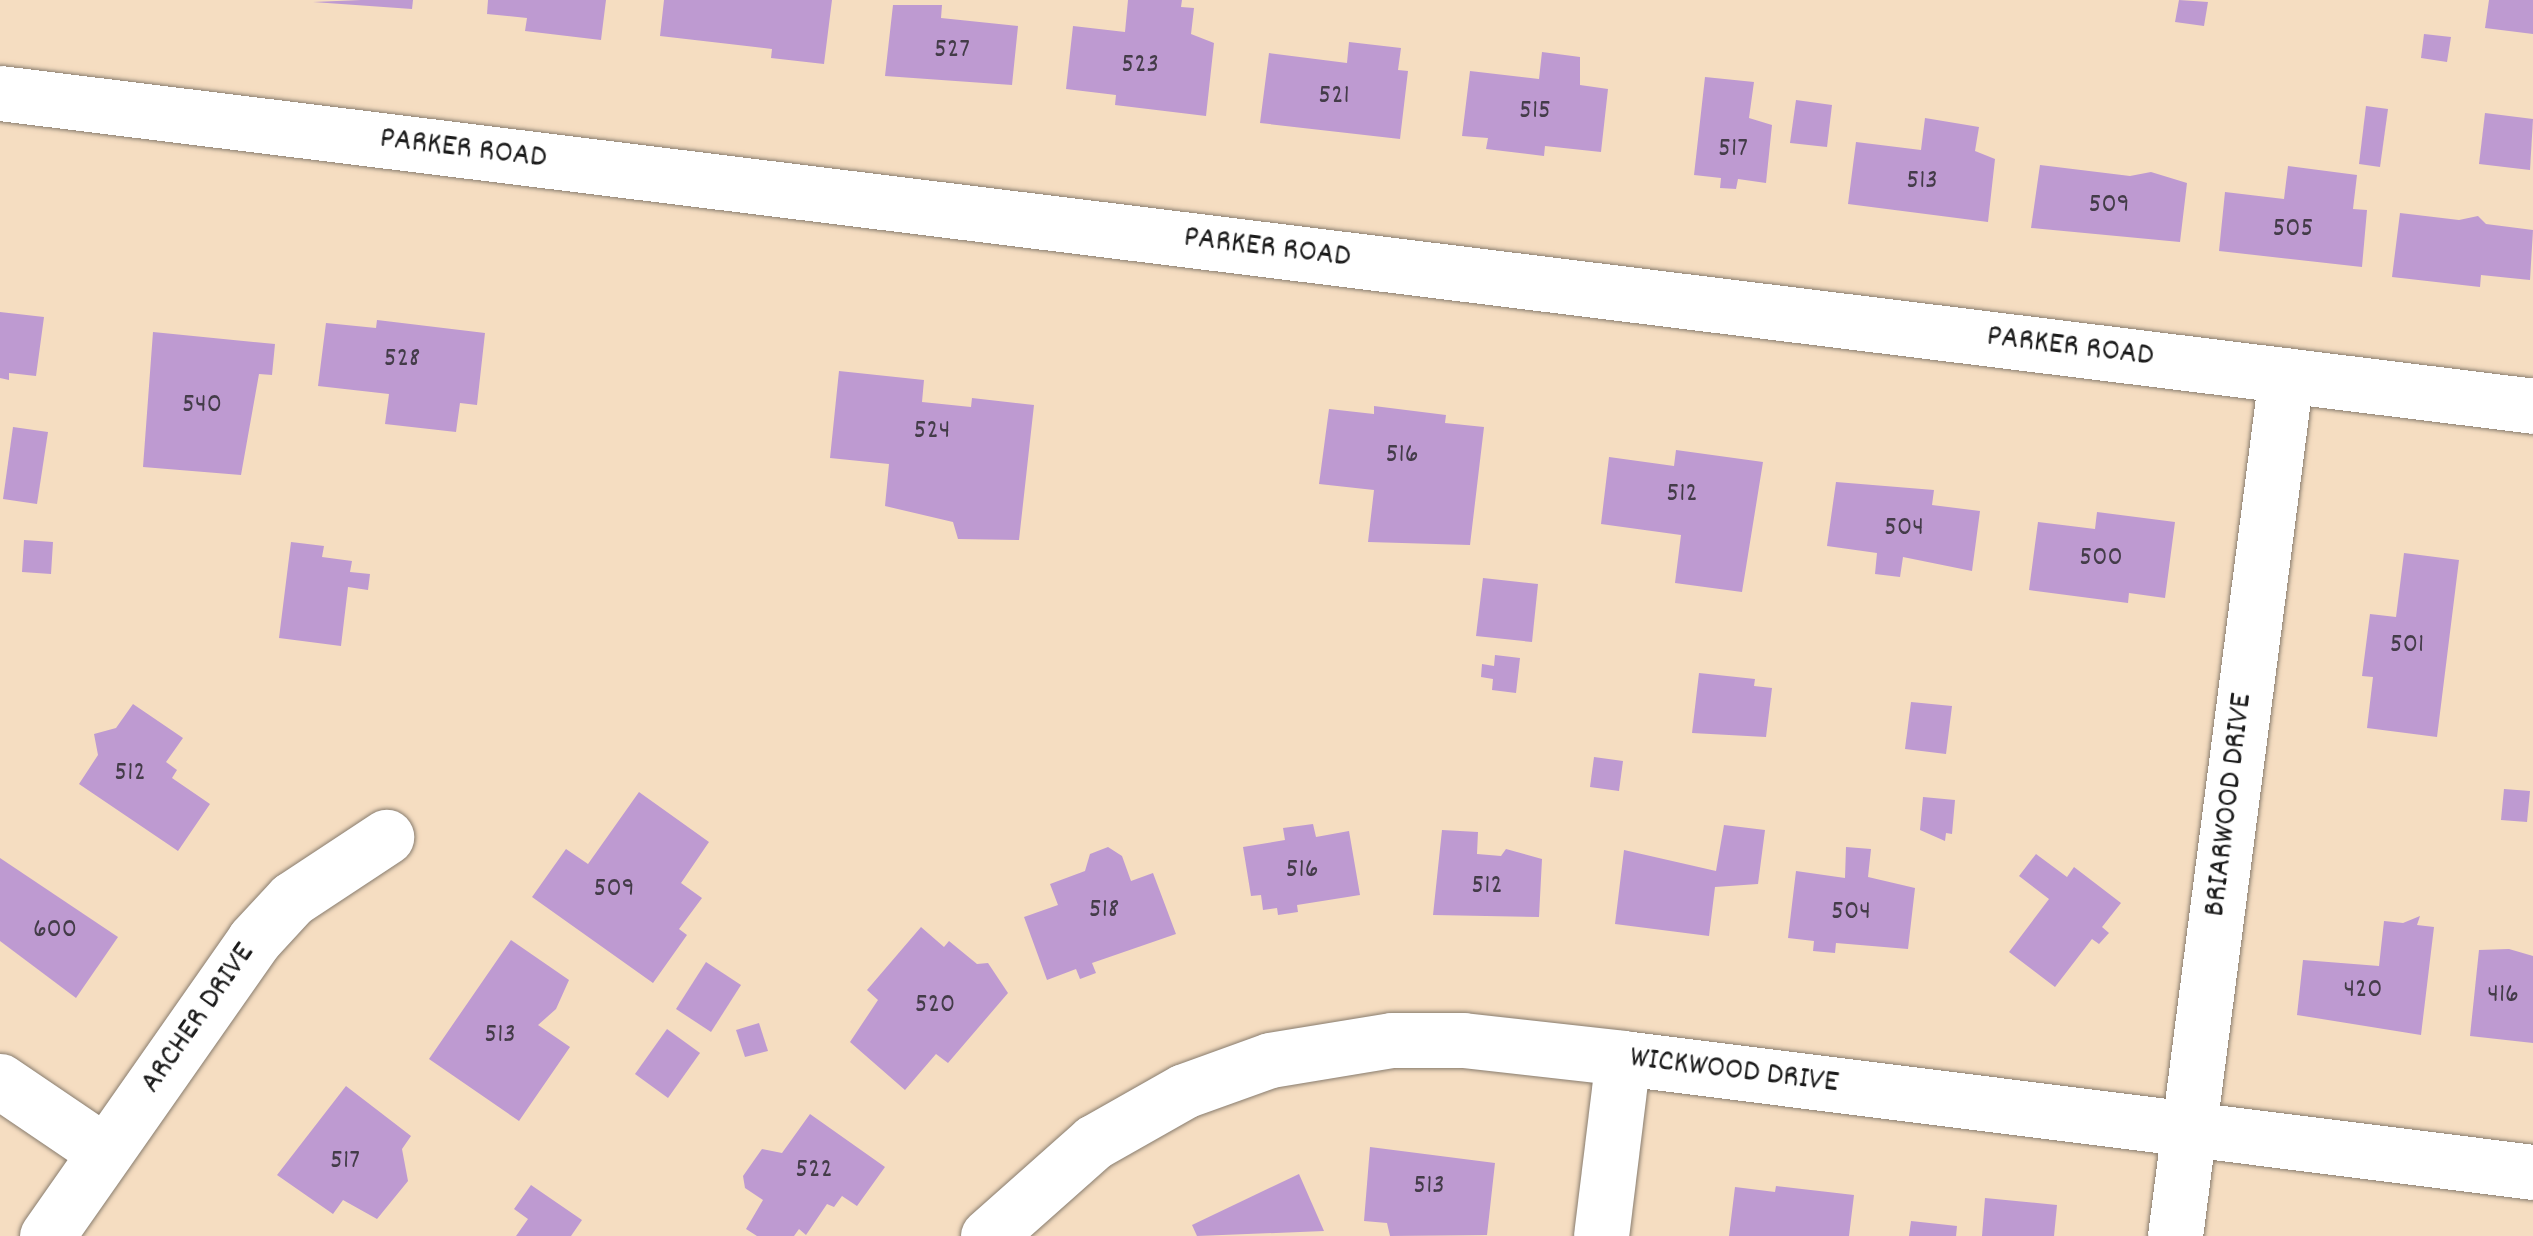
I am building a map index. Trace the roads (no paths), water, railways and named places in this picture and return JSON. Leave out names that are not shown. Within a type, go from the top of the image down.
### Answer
[{"type":"street","name":"PARKER ROAD","points":[[0,93],[2533,406]]},
{"type":"street","name":"BRIARWOOD DRIVE","points":[[2175,1236],[2286,375]]},
{"type":"street","name":"ARCHER DRIVE","points":[[47,1236],[254,940],[292,898],[386,837]]},
{"type":"street","name":"WICKWOOD DRIVE","points":[[988,1236],[1094,1142],[1184,1091],[1270,1060],[1392,1040],[1463,1040],[1623,1058],[2533,1172]]},
{"type":"street","points":[[1601,1236],[1623,1058]]},
{"type":"street","points":[[0,1081],[105,1152]]}]
